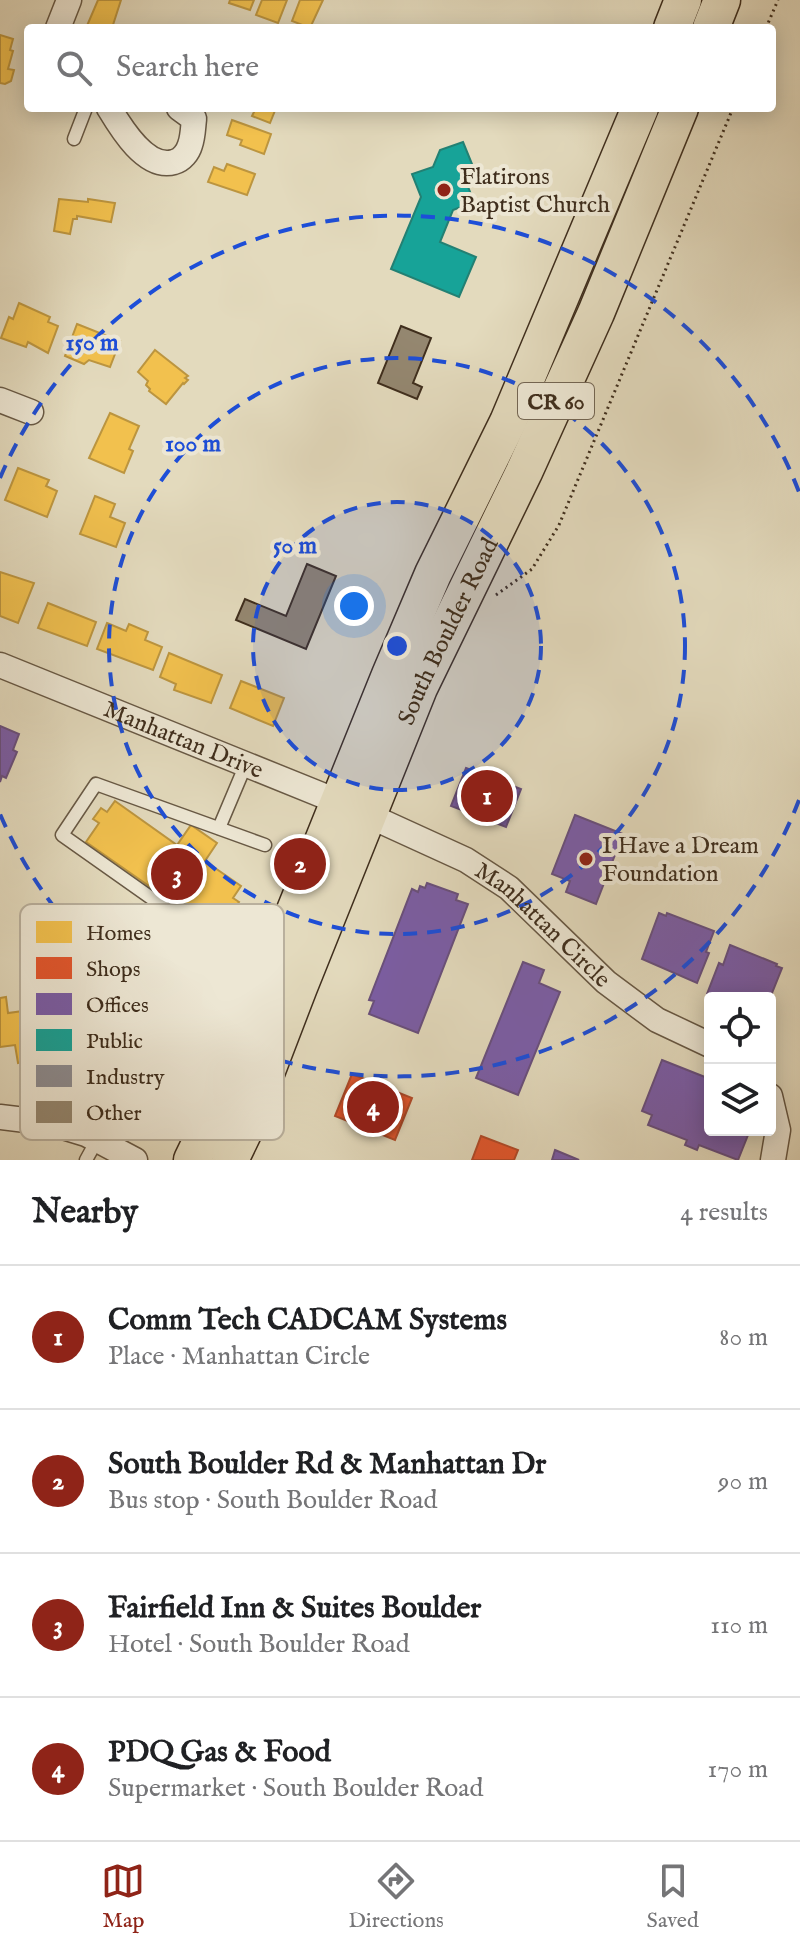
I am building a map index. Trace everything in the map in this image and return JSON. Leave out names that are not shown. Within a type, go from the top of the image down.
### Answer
[{"type":"main road","points":[[674,24],[683,0]]},
{"type":"main road","points":[[713,24],[722,0]]},
{"type":"main road","name":"South Boulder Road","points":[[405,682],[433,574],[508,422],[638,112]]},
{"type":"main road","name":"South Boulder Road","points":[[284,1012],[353,809],[405,682],[524,472],[612,274],[678,112]]},
{"type":"main road","name":"South Boulder Road","points":[[284,944],[353,809]]},
{"type":"main road","name":"South Boulder Road","points":[[192,1160],[202,1140]]},
{"type":"main road","name":"South Boulder Road","points":[[230,1160],[240,1140]]},
{"type":"street","points":[[60,24],[69,0]]},
{"type":"street","points":[[111,112],[124,133],[146,156],[169,164],[181,160],[190,146],[194,119],[184,112]]},
{"type":"street","points":[[0,400],[31,412]]},
{"type":"street","name":"Manhattan Drive","points":[[0,665],[353,809]]},
{"type":"street","name":"Manhattan Circle","points":[[353,809],[466,860],[509,888],[606,982],[657,1020],[704,1042]]},
{"type":"street","points":[[0,1117],[20,1119]]},
{"type":"street","points":[[773,1160],[778,1130],[776,1122]]},
{"type":"street","points":[[92,1150],[135,1160]]},
{"type":"lane","points":[[74,139],[84,112]]},
{"type":"lane","points":[[219,828],[246,764]]},
{"type":"lane","points":[[160,904],[62,835],[96,784],[265,845]]},
{"type":"path","points":[[768,24],[778,0]]},
{"type":"path","points":[[494,597],[532,569],[559,525],[731,112]]},
{"type":"building: Homes","points":[[98,0],[121,0],[113,24],[88,24]]},
{"type":"building: Homes","points":[[230,0],[254,0],[250,10],[229,3]]},
{"type":"building: Homes","points":[[262,0],[287,0],[278,23],[256,15]]},
{"type":"building: Homes","points":[[300,0],[323,0],[312,24],[292,21]]},
{"type":"building: Homes","points":[[0,35],[13,39],[8,69],[14,70],[11,81],[5,84],[0,83]]},
{"type":"building: Homes","points":[[254,112],[274,112],[270,123],[252,116]]},
{"type":"building: Homes","points":[[232,120],[271,134],[264,154],[240,145],[242,140],[227,135]]},
{"type":"building: Homes","points":[[227,164],[255,174],[247,195],[208,182],[214,167],[224,171]]},
{"type":"building: Homes","points":[[59,199],[115,203],[111,222],[77,216],[73,219],[70,234],[54,231]]},
{"type":"building: Homes","points":[[19,303],[50,317],[48,322],[58,326],[48,353],[28,342],[26,347],[1,338],[9,317],[13,319]]},
{"type":"building: Homes","points":[[77,324],[120,341],[110,367],[89,360],[84,364],[65,356]]},
{"type":"building: Homes","points":[[155,350],[188,376],[185,378],[188,380],[166,404],[149,391],[148,381],[138,372]]},
{"type":"building: Homes","points":[[110,413],[139,426],[129,449],[133,451],[124,473],[89,458]]},
{"type":"building: Homes","points":[[18,468],[49,480],[46,486],[57,491],[47,517],[5,500]]},
{"type":"building: Homes","points":[[95,496],[115,504],[110,517],[125,523],[116,547],[80,534]]},
{"type":"building: Homes","points":[[0,572],[34,583],[18,623],[0,616]]},
{"type":"building: Homes","points":[[48,603],[96,622],[87,646],[38,628]]},
{"type":"building: Homes","points":[[107,623],[126,631],[129,624],[148,632],[145,640],[162,647],[153,670],[97,649]]},
{"type":"building: Homes","points":[[169,653],[222,675],[211,703],[174,690],[176,684],[160,677]]},
{"type":"building: Homes","points":[[241,681],[284,698],[273,726],[230,708]]},
{"type":"building: Homes","points":[[115,801],[177,845],[191,825],[217,843],[205,861],[241,886],[233,898],[238,904],[175,904],[86,842],[99,823],[93,819],[101,808],[107,812]]},
{"type":"building: Homes","points":[[6,997],[8,1013],[20,1011],[20,1062],[15,1045],[0,1047],[0,998]]},
{"type":"building: Shops","points":[[352,1074],[412,1098],[395,1140],[335,1116]]},
{"type":"building: Shops","points":[[481,1136],[518,1150],[514,1160],[472,1160]]},
{"type":"building: Offices","points":[[0,726],[19,734],[13,750],[17,752],[6,778],[2,776],[0,782]]},
{"type":"building: Offices","points":[[466,768],[521,789],[506,827],[451,806]]},
{"type":"building: Offices","name":"I Have a Dream Foundation","points":[[575,815],[623,834],[596,904],[566,892],[570,881],[552,874]]},
{"type":"building: Offices","points":[[427,883],[458,894],[456,900],[468,904],[418,1033],[369,1014],[374,1001],[369,1000],[412,889],[418,892],[420,886],[425,888]]},
{"type":"building: Offices","points":[[659,913],[666,916],[667,913],[714,931],[697,983],[642,959]]},
{"type":"building: Offices","points":[[730,945],[782,968],[772,992],[708,992],[719,963],[723,965]]},
{"type":"building: Offices","points":[[523,962],[544,970],[539,983],[560,992],[518,1095],[476,1078]]},
{"type":"building: Offices","points":[[662,1060],[704,1077],[704,1136],[748,1136],[738,1160],[699,1145],[697,1150],[685,1145],[687,1140],[648,1125],[652,1115],[642,1111]]},
{"type":"building: Offices","points":[[555,1150],[579,1160],[552,1160]]},
{"type":"building: Public","points":[[463,142],[472,164],[465,179],[474,202],[453,210],[440,242],[476,257],[459,297],[391,269],[421,197],[412,174],[433,167],[440,150]]},
{"type":"building: Other","points":[[401,326],[431,338],[413,383],[422,387],[417,399],[378,383]]},
{"type":"building: Other","points":[[307,564],[336,576],[306,649],[236,620],[245,599],[286,616]]},
{"type":"place","name":"Flatirons Baptist Church","points":[[444,190]]},
{"type":"place","name":"Comm Tech CADCAM Systems","points":[[487,796]]},
{"type":"place","name":"I Have a Dream Foundation","points":[[586,859]]},
{"type":"place","name":"South Boulder Rd & Manhattan Dr","points":[[300,864]]},
{"type":"place","name":"Fairfield Inn & Suites Boulder","points":[[177,874]]},
{"type":"place","name":"PDQ Gas & Food","points":[[373,1107]]}]
